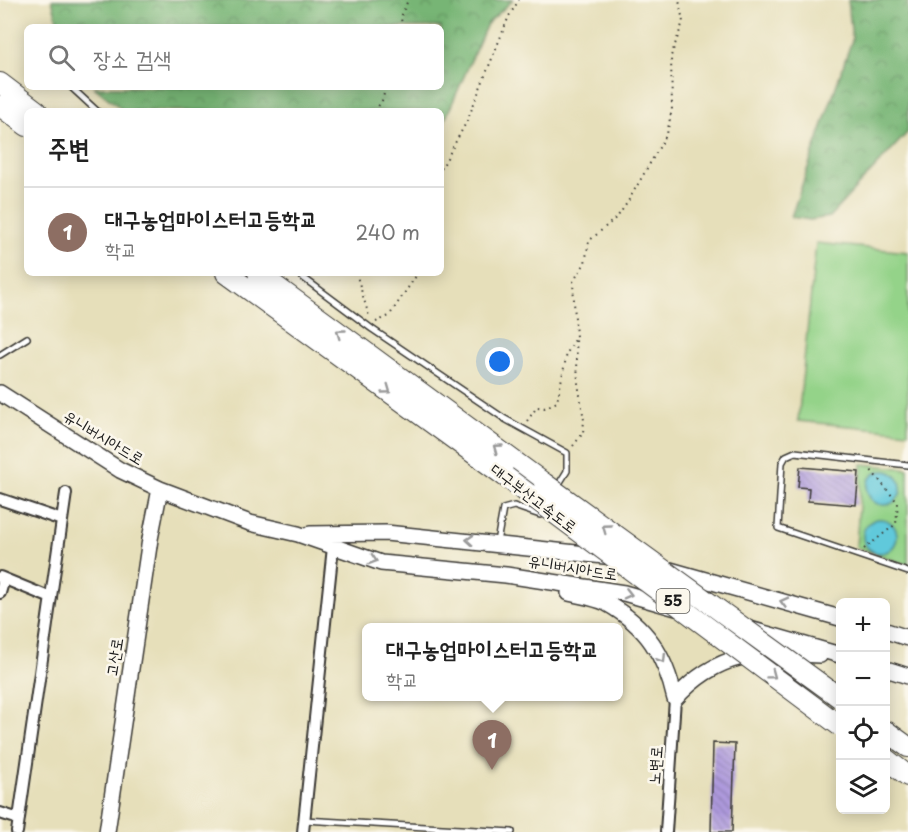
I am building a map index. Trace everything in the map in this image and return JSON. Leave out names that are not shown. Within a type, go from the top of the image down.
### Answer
[{"type":"highway","points":[[0,83],[34,108]]},
{"type":"highway","points":[[0,106],[24,124]]},
{"type":"highway","name":"대구부산고속도로","points":[[262,276],[836,695]]},
{"type":"highway","name":"대구부산고속도로","points":[[232,277],[506,477],[836,723]]},
{"type":"highway","points":[[890,734],[908,747]]},
{"type":"highway","points":[[886,760],[908,776]]},
{"type":"main road","name":"유니버시아드로","points":[[0,393],[101,459],[160,489],[250,523],[297,534],[381,563],[506,575],[624,593],[836,655]]},
{"type":"main road","name":"고산로","points":[[107,832],[148,550],[160,489]]},
{"type":"main road","name":"유니버시아드로","points":[[297,534],[386,533],[497,543],[630,559],[836,617]]},
{"type":"main road","points":[[506,575],[605,603],[647,634],[669,669],[675,699]]},
{"type":"main road","points":[[890,633],[908,638]]},
{"type":"main road","points":[[675,699],[707,669],[747,655],[788,653],[836,656]]},
{"type":"main road","points":[[890,671],[908,676]]},
{"type":"street","points":[[17,832],[66,493]]},
{"type":"street","points":[[0,499],[62,520]]},
{"type":"street","points":[[303,832],[333,546]]},
{"type":"street","points":[[0,593],[2,578],[51,598]]},
{"type":"street","name":"노변로","points":[[666,832],[675,699]]},
{"type":"street","points":[[0,813],[19,819]]},
{"type":"lane","points":[[74,90],[94,108]]},
{"type":"lane","points":[[301,276],[372,330],[505,419],[567,453],[567,471],[540,514],[514,506],[503,509],[497,543]]},
{"type":"lane","points":[[0,356],[27,338]]},
{"type":"lane","points":[[908,465],[795,452],[786,456],[782,463],[778,528],[908,572]]},
{"type":"lane","points":[[304,820],[512,832]]},
{"type":"path","points":[[402,24],[401,17],[408,0]]},
{"type":"path","points":[[444,164],[467,122],[509,16],[519,0]]},
{"type":"path","points":[[567,453],[583,433],[584,420],[578,383],[573,282],[585,263],[589,241],[618,216],[667,134],[672,108],[671,56],[683,22],[679,0]]},
{"type":"path","points":[[377,108],[383,99],[384,90]]},
{"type":"path","points":[[357,276],[372,330]]},
{"type":"path","points":[[370,320],[380,322],[389,316],[416,276]]},
{"type":"path","points":[[522,428],[537,408],[544,408],[557,402],[567,353],[576,338]]},
{"type":"path","points":[[867,546],[893,526],[898,503],[874,475]]},
{"type":"green space","points":[[52,0],[513,0],[487,24],[444,122],[444,108],[120,108],[98,90],[444,90],[444,24],[58,24]]},
{"type":"green space","points":[[848,0],[908,0],[908,132],[829,217],[810,220],[791,217],[852,40]]},
{"type":"green space","points":[[816,243],[908,252],[908,432],[798,421]]},
{"type":"green space","points":[[862,464],[908,469],[908,565],[856,547]]},
{"type":"water","points":[[884,471],[896,476],[901,488],[896,500],[884,505],[872,500],[867,488],[872,476]]},
{"type":"water","points":[[880,519],[892,524],[897,536],[892,548],[880,553],[868,548],[863,536],[868,524]]},
{"type":"building","points":[[800,467],[859,472],[856,505],[808,501],[809,488],[798,487]]},
{"type":"building","points":[[713,743],[735,744],[732,832],[711,832]]},
{"type":"place","name":"대구농업마이스터고등학교","points":[[492,770]]}]
